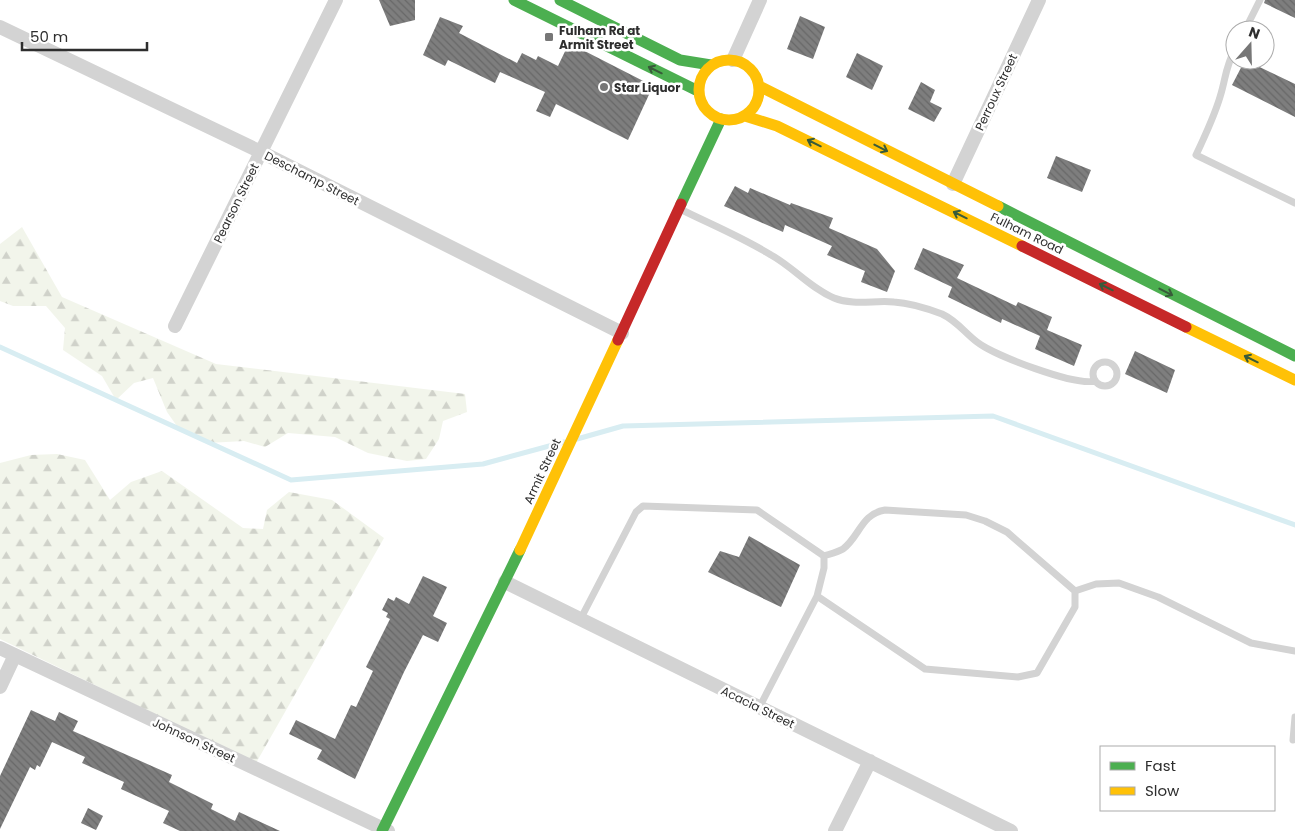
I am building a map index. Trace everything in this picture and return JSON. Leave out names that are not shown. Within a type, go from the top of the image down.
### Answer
[{"type":"street","name":"Pearson Street","points":[[175,326],[336,0]]},
{"type":"street","points":[[514,0],[698,91]]},
{"type":"street","points":[[560,0],[680,60],[711,65]]},
{"type":"street","points":[[733,60],[760,0]]},
{"type":"street","name":"Perroux Street","points":[[953,184],[1039,0]]},
{"type":"street","name":"Deschamp Street","points":[[0,27],[261,152],[622,333]]},
{"type":"street","points":[[722,60],[733,60],[747,66],[754,74],[759,86],[758,97],[754,107],[745,116],[735,120],[721,119],[704,107],[698,91],[700,81],[711,65],[722,60]]},
{"type":"street","name":"Fulham Road","points":[[759,86],[1295,356]]},
{"type":"street","name":"Fulham Road","points":[[745,116],[778,126],[1295,380]]},
{"type":"street","name":"Armit Street","points":[[385,830],[505,582],[721,119]]},
{"type":"street","name":"Acacia Street","points":[[505,582],[1011,831]]},
{"type":"street","name":"Johnson Street","points":[[0,648],[385,830]]},
{"type":"street","points":[[0,686],[15,655]]},
{"type":"street","points":[[835,831],[870,761]]},
{"type":"lane","points":[[1250,20],[1260,0]]},
{"type":"lane","points":[[1226,70],[1221,97],[1196,155],[1295,203]]},
{"type":"lane","points":[[679,209],[773,255],[815,287],[834,298],[855,303],[893,302],[918,305],[943,315],[961,326],[978,343],[999,354],[1041,370],[1086,383],[1095,381]]},
{"type":"lane","points":[[580,620],[636,512],[643,506],[757,510],[824,556]]},
{"type":"lane","points":[[817,596],[925,669],[1018,677],[1037,673],[1075,607],[1075,591],[1007,532],[966,515],[876,512],[866,518],[843,549],[824,556]]},
{"type":"lane","points":[[760,708],[817,596],[824,568],[824,556]]},
{"type":"lane","points":[[1075,591],[1096,584],[1119,583],[1158,597],[1251,643],[1295,652]]},
{"type":"lane","points":[[1293,740],[1295,717]]},
{"type":"green space","points":[[22,227],[62,297],[216,364],[465,394],[467,412],[443,421],[439,439],[426,459],[407,461],[368,453],[335,437],[288,433],[265,447],[244,441],[208,443],[179,429],[167,412],[153,378],[134,383],[116,400],[102,376],[63,350],[65,328],[46,306],[13,306],[0,301],[0,244]]},
{"type":"green space","points":[[57,454],[85,460],[110,500],[131,482],[162,471],[243,528],[263,529],[267,510],[289,492],[332,500],[384,538],[256,763],[0,639],[0,463],[31,455]]},
{"type":"building","points":[[379,0],[415,0],[415,20],[390,26]]},
{"type":"building","points":[[1265,0],[1295,0],[1295,18],[1264,3]]},
{"type":"building","points":[[800,16],[825,27],[813,59],[787,49]]},
{"type":"building","points":[[440,17],[463,26],[459,33],[517,63],[522,53],[536,60],[538,56],[558,66],[569,43],[653,86],[628,140],[556,104],[550,117],[536,111],[545,92],[500,72],[495,83],[448,60],[445,66],[423,55]]},
{"type":"building","points":[[857,53],[883,66],[872,90],[846,77]]},
{"type":"building","points":[[1240,70],[1266,70],[1295,84],[1295,117],[1232,85]]},
{"type":"building","points":[[921,82],[935,90],[930,102],[942,108],[934,122],[908,109]]},
{"type":"building","points":[[1056,156],[1091,170],[1082,192],[1047,178]]},
{"type":"building","points":[[735,186],[748,193],[750,188],[790,205],[791,203],[833,218],[829,228],[877,249],[895,271],[887,292],[861,282],[865,271],[827,255],[832,246],[785,225],[783,232],[724,206]]},
{"type":"building","points":[[923,248],[964,265],[957,278],[1016,306],[1018,302],[1052,317],[1047,330],[1082,345],[1074,366],[1035,349],[1040,336],[1002,319],[1001,323],[948,297],[952,287],[914,269]]},
{"type":"building","points":[[1135,351],[1175,370],[1167,393],[1125,374]]},
{"type":"building","points":[[749,536],[800,565],[781,607],[708,572],[720,551],[739,557]]},
{"type":"building","points":[[423,576],[447,587],[433,616],[447,623],[438,642],[423,635],[355,779],[317,759],[322,750],[289,734],[296,720],[335,739],[351,705],[356,707],[373,671],[366,667],[390,619],[386,617],[388,613],[382,610],[388,598],[394,601],[396,597],[409,604]]},
{"type":"building","points":[[31,710],[55,721],[59,712],[78,721],[73,731],[172,775],[169,782],[213,804],[211,809],[235,821],[239,812],[280,831],[180,831],[163,823],[169,811],[121,789],[124,782],[82,763],[85,757],[52,742],[40,767],[37,765],[35,770],[30,767],[0,829],[0,776]]},
{"type":"building","points":[[88,808],[103,816],[96,830],[81,823]]},
{"type":"waterway","points":[[0,347],[291,480],[483,464],[564,442]]},
{"type":"waterway","points":[[577,439],[623,426],[993,416],[1295,525]]},
{"type":"traffic: fast","points":[[514,0],[698,91]]},
{"type":"traffic: fast","points":[[560,0],[680,60],[711,65]]},
{"type":"traffic: fast","points":[[681,204],[721,119]]},
{"type":"traffic: fast","points":[[998,206],[1295,356]]},
{"type":"traffic: fast","points":[[382,831],[520,550]]},
{"type":"traffic: slow","points":[[729,60],[746,65],[754,73],[759,90],[754,107],[746,115],[729,120],[712,115],[704,107],[699,90],[704,73],[712,65],[729,60]]},
{"type":"traffic: slow","points":[[759,86],[998,206]]},
{"type":"traffic: slow","points":[[745,116],[777,126],[1022,246]]},
{"type":"traffic: slow","points":[[1186,327],[1295,380]]},
{"type":"traffic: slow","points":[[520,550],[618,340]]},
{"type":"traffic: jam","points":[[618,340],[681,204]]},
{"type":"traffic: jam","points":[[1022,246],[1186,327]]},
{"type":"place","name":"Fulham Rd at Armit Street","points":[[549,37]]},
{"type":"place","name":"Star Liquor","points":[[604,87]]}]
